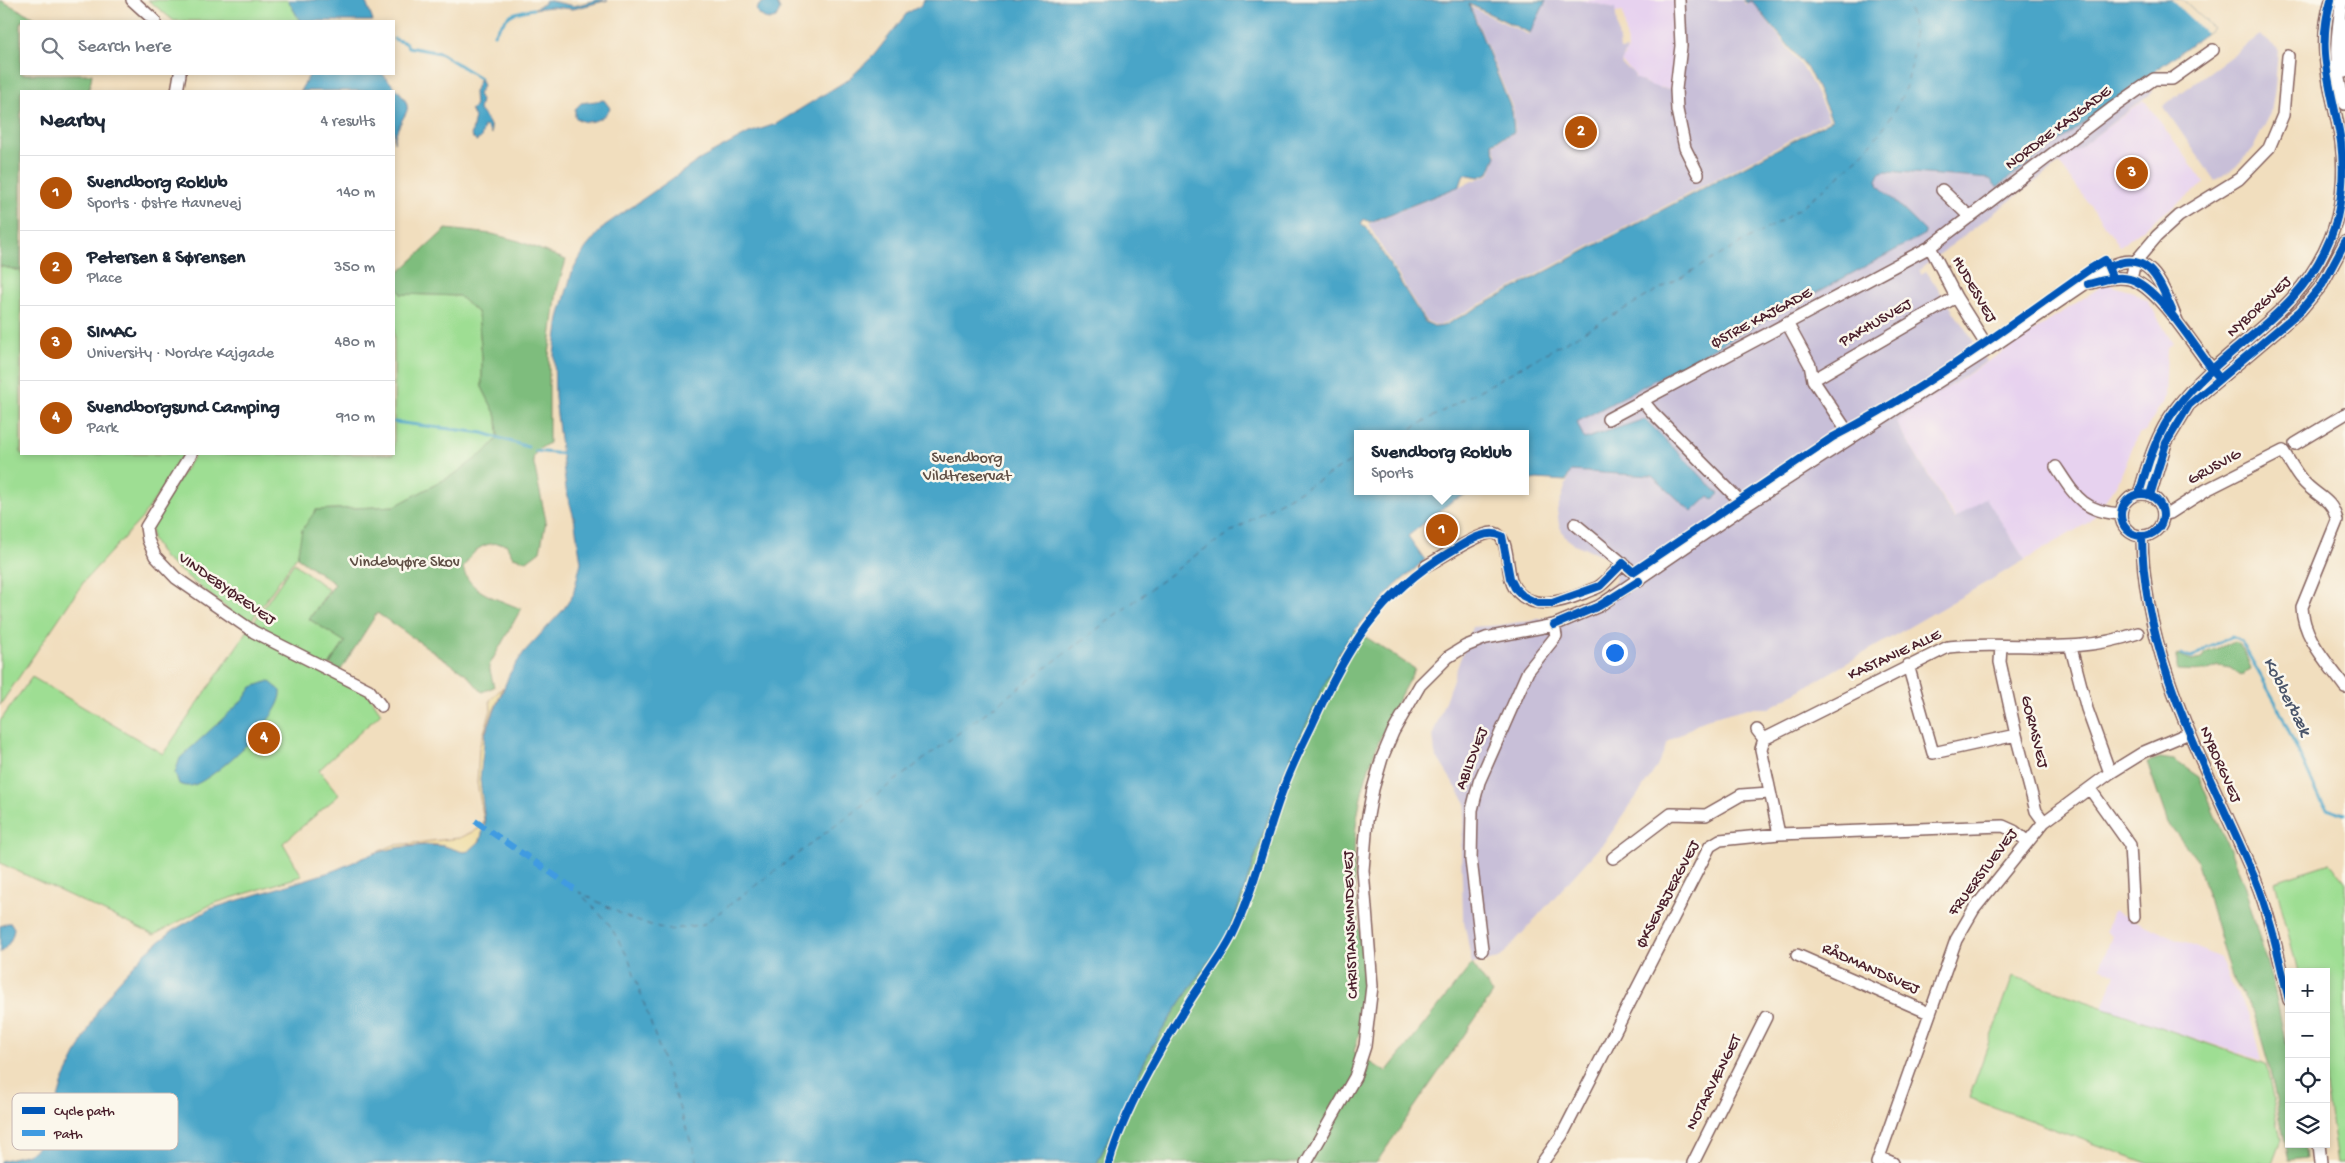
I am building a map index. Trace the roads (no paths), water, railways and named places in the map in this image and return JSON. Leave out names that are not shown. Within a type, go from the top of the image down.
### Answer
[{"type":"street","points":[[132,0],[154,20]]},
{"type":"street","points":[[1679,0],[1681,46],[1676,89],[1677,110],[1685,148],[1698,174]]},
{"type":"street","points":[[2342,0],[2335,49],[2337,74],[2345,104]]},
{"type":"street","name":"NYBORGVEJ","points":[[2145,495],[2151,452],[2162,429],[2176,408],[2278,315],[2296,296],[2320,261],[2342,209],[2341,142],[2327,81],[2324,50],[2329,2]]},
{"type":"street","points":[[2345,24],[2343,50],[2345,72]]},
{"type":"street","name":"NORDRE KAJGADE","points":[[1930,247],[2111,109],[2154,80],[2172,79],[2213,50]]},
{"type":"street","points":[[2131,279],[2135,262],[2157,236],[2179,216],[2239,179],[2269,148],[2283,115],[2288,56]]},
{"type":"street","points":[[177,90],[180,75]]},
{"type":"street","points":[[1942,190],[1970,217]]},
{"type":"street","name":"NYBORGVEJ","points":[[2215,373],[2307,303],[2328,275],[2345,242]]},
{"type":"street","name":"HUDESVEJ","points":[[1930,247],[1956,297],[1990,349]]},
{"type":"street","name":"ØSTRE KAJGADE","points":[[1608,419],[1930,247]]},
{"type":"street","name":"CHRISTIANSMINDEVEJ","points":[[1306,1163],[1355,1077],[1364,1046],[1372,986],[1364,870],[1367,821],[1373,790],[1393,732],[1420,685],[1448,657],[1486,638],[1554,624],[1600,606],[1745,506],[1990,349],[2085,279],[2126,261],[2135,262]]},
{"type":"street","points":[[2135,262],[2148,268],[2155,275],[2178,323]]},
{"type":"street","points":[[2085,279],[2131,279],[2150,292],[2178,323],[2215,373]]},
{"type":"street","name":"PAKHUSVEJ","points":[[1813,380],[1956,297]]},
{"type":"street","points":[[1788,323],[1810,365],[1813,380],[1851,437]]},
{"type":"street","points":[[1643,401],[1745,506]]},
{"type":"street","points":[[2295,444],[2345,414]]},
{"type":"street","name":"GRUSVIG","points":[[2163,514],[2170,513],[2206,490],[2283,451],[2302,481],[2330,502],[2335,511],[2337,520],[2302,607],[2303,620],[2309,635],[2345,687]]},
{"type":"street","name":"VINDEBYØREVEJ","points":[[190,455],[146,527],[148,540],[155,556],[176,578],[246,627],[369,690],[381,706]]},
{"type":"street","points":[[2056,466],[2073,492],[2087,506],[2103,512],[2121,514]]},
{"type":"street","points":[[2145,495],[2160,503],[2163,514],[2157,530],[2142,536],[2127,530],[2121,514],[2129,499],[2145,495]]},
{"type":"street","points":[[1575,524],[1633,572],[1638,581]]},
{"type":"street","points":[[1426,566],[1467,542],[1490,533],[1496,533],[1502,536],[1505,543],[1510,578],[1515,588],[1523,596],[1537,603],[1552,603],[1600,586],[1623,563]]},
{"type":"street","name":"NYBORGVEJ","points":[[2142,536],[2145,587],[2153,627],[2168,678],[2189,733],[2256,882],[2273,934],[2285,984]]},
{"type":"street","name":"ABILDVEJ","points":[[1482,950],[1471,860],[1472,810],[1479,782],[1528,670],[1556,636],[1554,624]]},
{"type":"street","name":"KASTANIE ALLE","points":[[1769,793],[1760,734],[1948,647],[2071,648],[2099,645],[2138,633]]},
{"type":"street","name":"GORMSVEJ","points":[[2001,646],[2000,662],[2016,735],[2036,811],[2044,822]]},
{"type":"street","points":[[2071,648],[2087,708],[2110,773]]},
{"type":"street","points":[[1908,665],[1933,753],[2016,735]]},
{"type":"street","name":"FRUERSTUEVEJ","points":[[1878,1160],[1956,940],[1974,908],[2044,822],[2110,773],[2144,752],[2189,733]]},
{"type":"street","points":[[2090,789],[2130,845],[2134,917]]},
{"type":"street","points":[[1614,858],[1671,814],[1706,815],[1741,795],[1769,793],[1779,834]]},
{"type":"street","name":"ØKSENBJERGVEJ","points":[[1542,1163],[1562,1135],[1710,846],[1720,840],[1779,834],[2003,826],[2014,831],[2028,842]]},
{"type":"street","name":"RÅDMANDSVEJ","points":[[1797,956],[1929,1013]]},
{"type":"street","name":"NOTARVÆNGET","points":[[1693,1163],[1766,1017]]},
{"type":"street","points":[[2319,1148],[2321,1163]]},
{"type":"street","points":[[1878,1160],[1893,1163]]},
{"type":"water","points":[[288,0],[365,0],[373,20],[299,20]]},
{"type":"water","points":[[546,0],[574,6],[596,0],[608,0],[573,9],[552,7],[533,9],[543,4]]},
{"type":"water","points":[[771,0],[777,3],[780,10],[776,18],[768,20],[758,14],[756,9],[761,3]]},
{"type":"water","name":"Svendborg Vildtreservat","points":[[924,0],[1546,1],[1530,33],[1469,4],[1512,111],[1514,132],[1492,143],[1496,156],[1489,173],[1479,177],[1464,174],[1460,186],[1370,222],[1364,219],[1361,224],[1369,231],[1425,322],[1436,327],[1443,326],[1832,120],[1809,71],[1752,1],[1746,3],[1744,0],[2183,0],[2213,28],[1997,187],[1990,179],[1881,172],[1877,180],[1879,186],[1925,231],[1925,234],[1577,422],[1584,439],[1645,419],[1719,494],[1713,499],[1709,496],[1692,512],[1652,476],[1571,471],[1566,481],[1537,479],[1529,480],[1529,430],[1354,430],[1354,495],[1465,495],[1452,501],[1408,536],[1425,560],[1395,586],[1355,630],[1340,651],[1283,774],[1234,920],[1222,944],[1196,979],[1152,1046],[1097,1163],[0,1163],[0,1161],[28,1154],[34,1150],[178,1150],[178,1093],[60,1093],[63,1081],[99,1008],[117,983],[146,952],[172,931],[210,909],[333,871],[372,854],[396,848],[427,845],[444,846],[463,852],[469,851],[480,841],[485,823],[480,779],[485,734],[510,673],[524,652],[563,610],[573,595],[581,562],[574,518],[566,489],[555,398],[554,354],[559,318],[572,272],[585,249],[604,226],[699,160],[749,133],[776,124],[849,79],[874,55],[907,13],[920,6]]},
{"type":"water","points":[[309,75],[384,75],[400,92],[407,108],[395,138],[395,90],[301,90]]},
{"type":"water","points":[[480,78],[483,86],[478,94],[481,100],[479,110],[489,124],[491,134],[487,127],[484,126],[481,138],[476,141],[471,136],[475,117],[470,110],[475,107],[474,92]]},
{"type":"water","points":[[604,100],[610,108],[599,119],[589,122],[575,117],[575,109],[581,103]]},
{"type":"water","points":[[269,681],[281,691],[279,702],[261,729],[232,758],[204,780],[190,786],[179,784],[175,773],[180,758],[243,700],[252,687]]},
{"type":"water","points":[[11,923],[14,928],[13,936],[0,953],[0,926]]},
{"type":"waterway","points":[[494,34],[509,16],[533,9]]},
{"type":"waterway","points":[[395,39],[406,43],[408,47],[440,53],[480,78]]},
{"type":"waterway","points":[[395,422],[483,433],[528,447]]},
{"type":"waterway","points":[[535,451],[563,454]]},
{"type":"waterway","name":"Kobberbæk","points":[[2181,655],[2192,658],[2208,647],[2232,637],[2241,641],[2277,705],[2320,799],[2327,808],[2345,814]]},
{"type":"place","name":"Petersen & Sørensen","points":[[1581,132]]},
{"type":"place","name":"SIMAC","points":[[2132,173]]},
{"type":"place","name":"Svendborg Roklub","points":[[1442,530]]},
{"type":"place","name":"Svendborgsund Camping","points":[[264,738]]},
{"type":"park label","name":"Vindebyøre Skov","points":[[405,563]]}]
